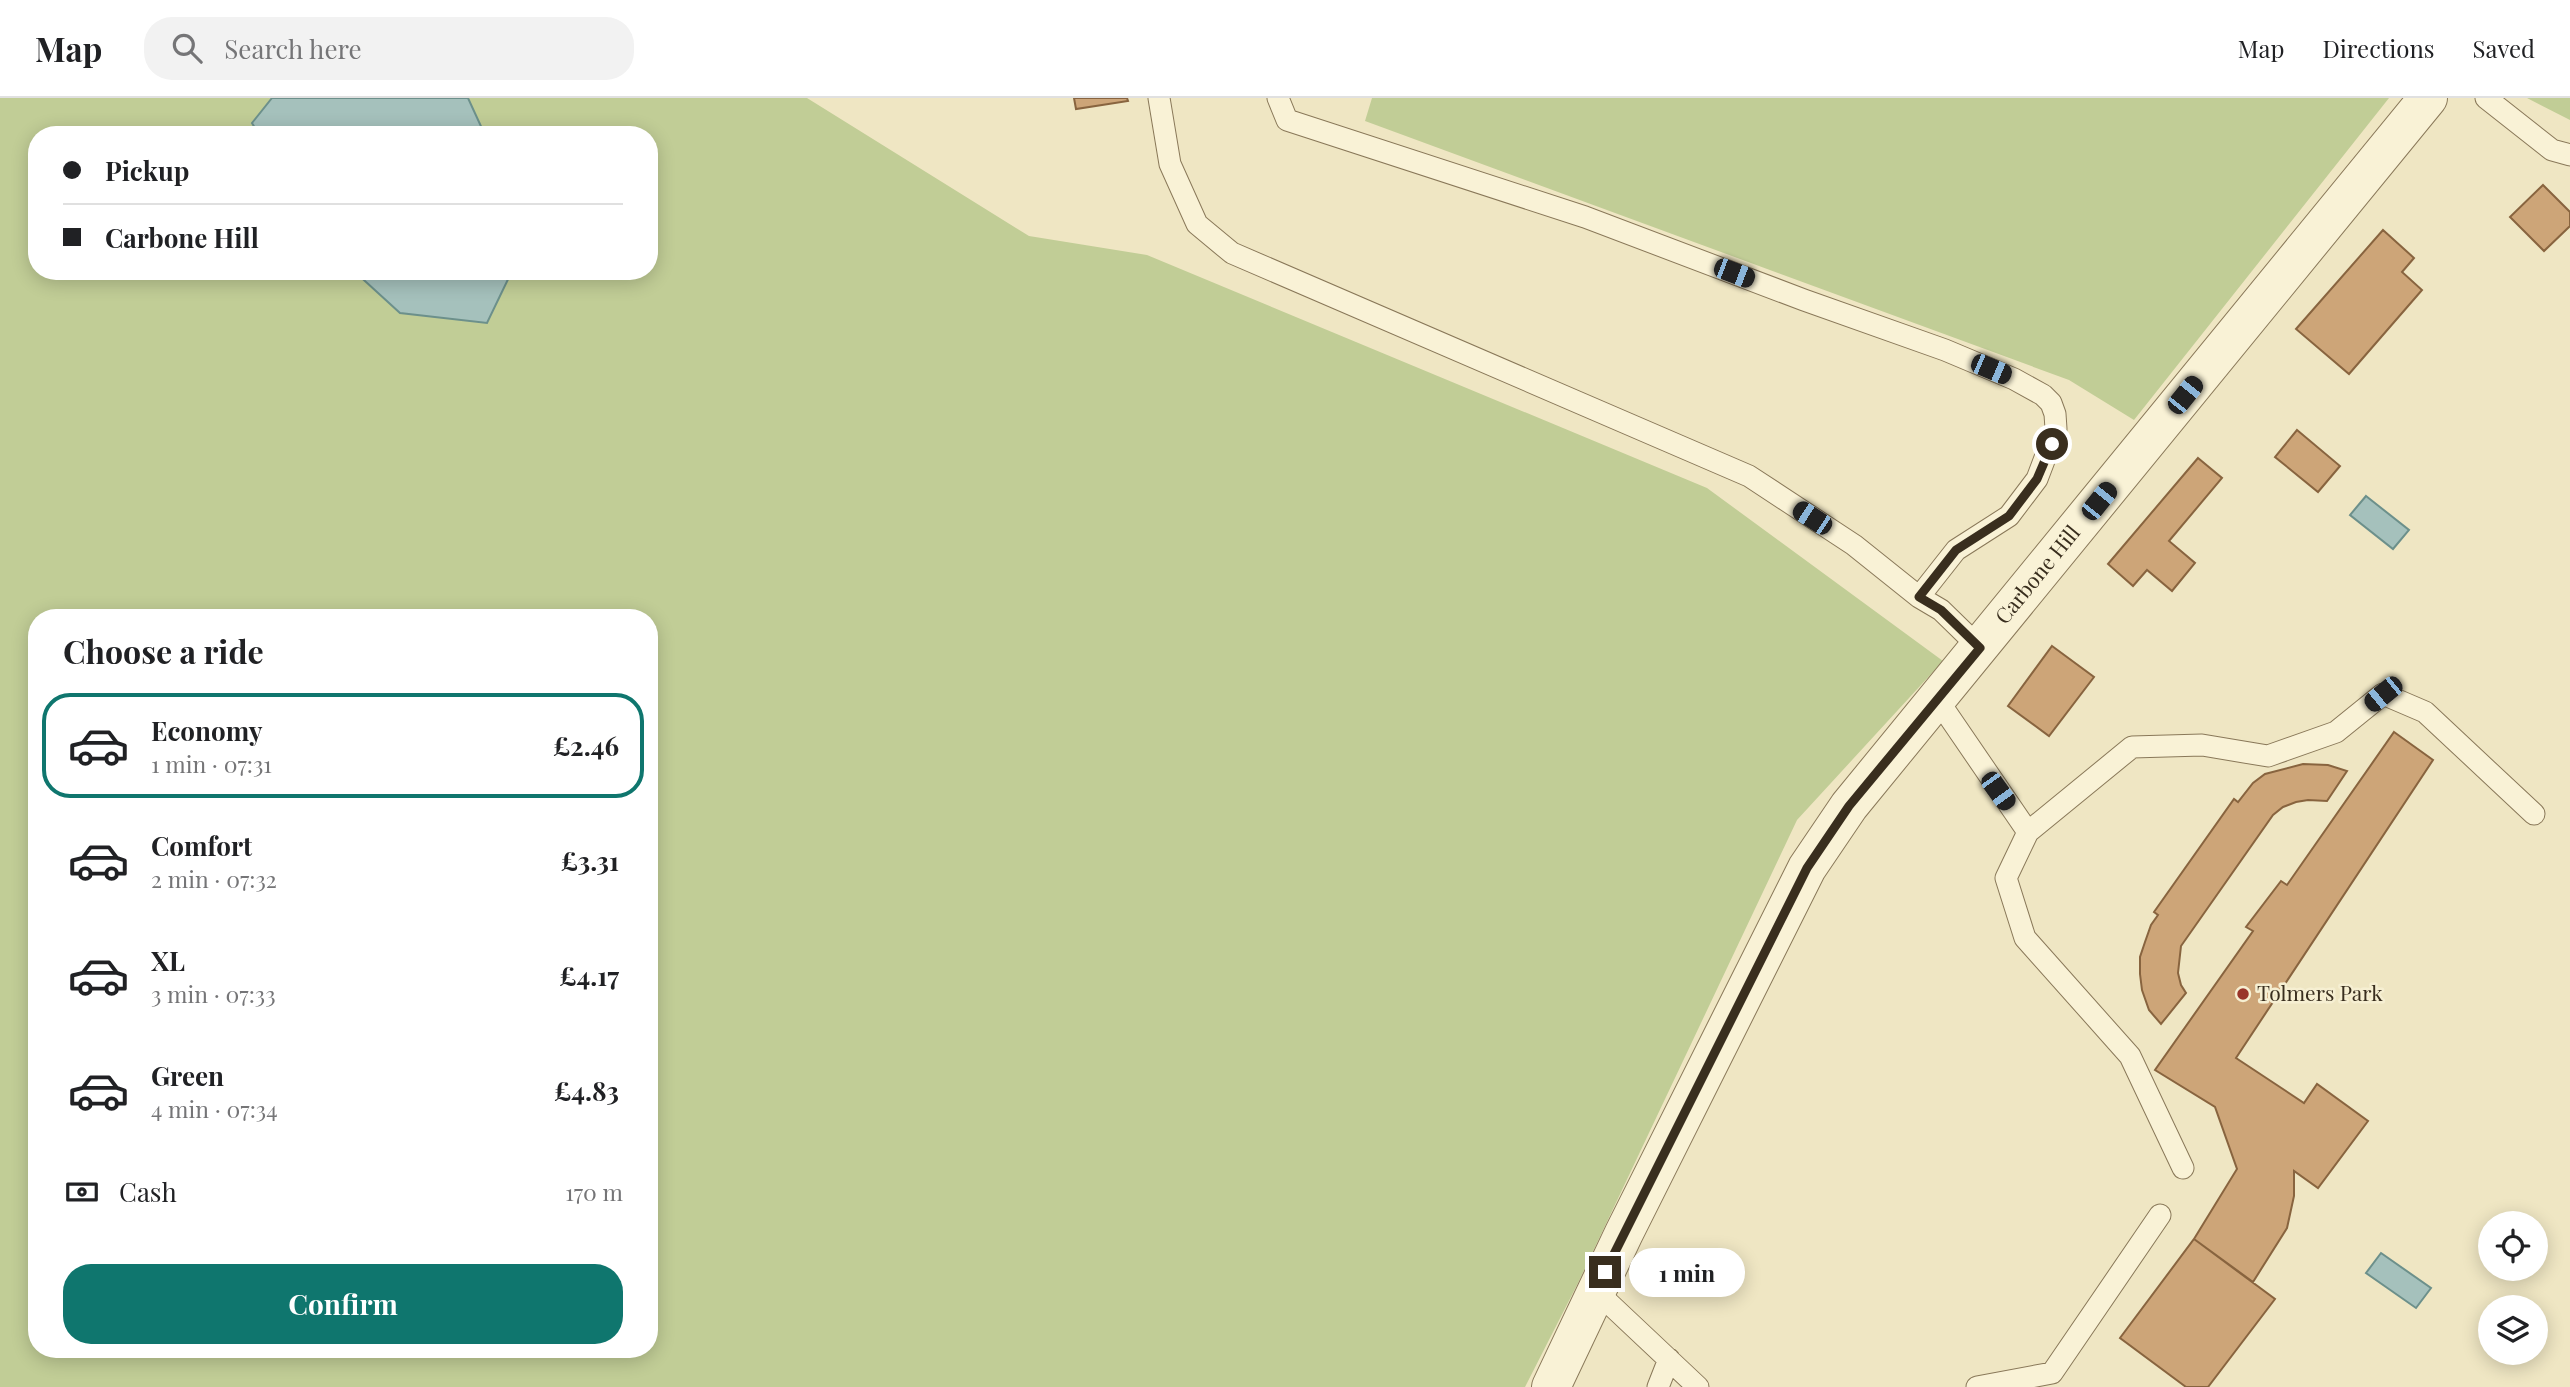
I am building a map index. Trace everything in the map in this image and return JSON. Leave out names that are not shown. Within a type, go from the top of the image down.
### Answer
[{"type":"street","name":"Carbone Hill","points":[[1551,1387],[1807,868],[1849,806],[2428,98]]},
{"type":"lane","points":[[1159,98],[1170,164],[1197,224],[1232,253],[1749,476],[1854,545],[1919,597],[1941,610],[1980,648]]},
{"type":"lane","points":[[1278,98],[1287,120],[1585,217],[1945,350],[2014,379],[2043,396],[2051,403],[2056,429],[2037,479],[2009,516],[1956,550],[1919,597]]},
{"type":"lane","points":[[2486,98],[2552,150],[2570,155]]},
{"type":"lane","points":[[2183,1168],[2130,1056],[2025,938],[2007,878],[2028,832],[2132,747],[2202,745],[2268,756],[2336,732],[2383,694],[2426,712],[2535,814]]},
{"type":"lane","points":[[1937,699],[2028,832]]},
{"type":"lane","points":[[1977,1387],[2052,1373],[2160,1216]]},
{"type":"lane","points":[[1596,1292],[1698,1387]]},
{"type":"lane","points":[[1657,1387],[1669,1359]]},
{"type":"green space","points":[[0,98],[807,98],[1029,236],[1147,255],[1707,488],[1943,661],[1797,820],[1578,1283],[1525,1387],[0,1387]]},
{"type":"green space","points":[[1372,98],[2389,98],[2134,420],[2069,380],[1365,121]]},
{"type":"green space","points":[[2527,98],[2570,98],[2570,120]]},
{"type":"water","points":[[272,98],[468,98],[481,126],[254,126],[252,123]]},
{"type":"water","points":[[364,280],[508,280],[487,323],[400,313]]},
{"type":"water","points":[[2366,496],[2409,530],[2393,549],[2350,515]]},
{"type":"water","points":[[2381,1253],[2431,1288],[2416,1308],[2366,1273]]},
{"type":"building","points":[[1074,98],[1127,98],[1128,101],[1076,109]]},
{"type":"building","points":[[2543,185],[2570,212],[2570,226],[2544,251],[2510,217]]},
{"type":"building","points":[[2383,230],[2414,258],[2402,272],[2422,290],[2349,374],[2296,329]]},
{"type":"building","points":[[2297,430],[2340,466],[2318,492],[2275,457]]},
{"type":"building","points":[[2198,458],[2222,478],[2169,541],[2195,563],[2172,591],[2147,570],[2133,586],[2108,564]]},
{"type":"building","points":[[2052,646],[2094,677],[2049,736],[2008,706]]},
{"type":"building","name":"Tolmers Park","points":[[2394,732],[2433,760],[2236,1058],[2304,1103],[2317,1084],[2368,1121],[2318,1188],[2294,1171],[2294,1196],[2287,1228],[2253,1282],[2194,1239],[2237,1169],[2215,1107],[2155,1070],[2253,931],[2246,927],[2281,881],[2287,885]]},
{"type":"building","points":[[2303,764],[2328,765],[2347,771],[2327,801],[2296,802],[2273,815],[2181,946],[2178,973],[2186,993],[2161,1024],[2149,1010],[2140,974],[2140,957],[2151,925],[2158,915],[2154,912],[2234,799],[2238,802],[2253,783],[2265,774]]},
{"type":"building","points":[[2194,1239],[2275,1299],[2208,1387],[2186,1387],[2120,1338]]},
{"type":"place","name":"Tolmers Park","points":[[2243,994]]},
{"type":"route","points":[[1605,1272],[1807,868],[1849,806],[1980,648],[1941,610],[1919,597],[1956,550],[2009,516],[2037,479],[2052,444]]}]
